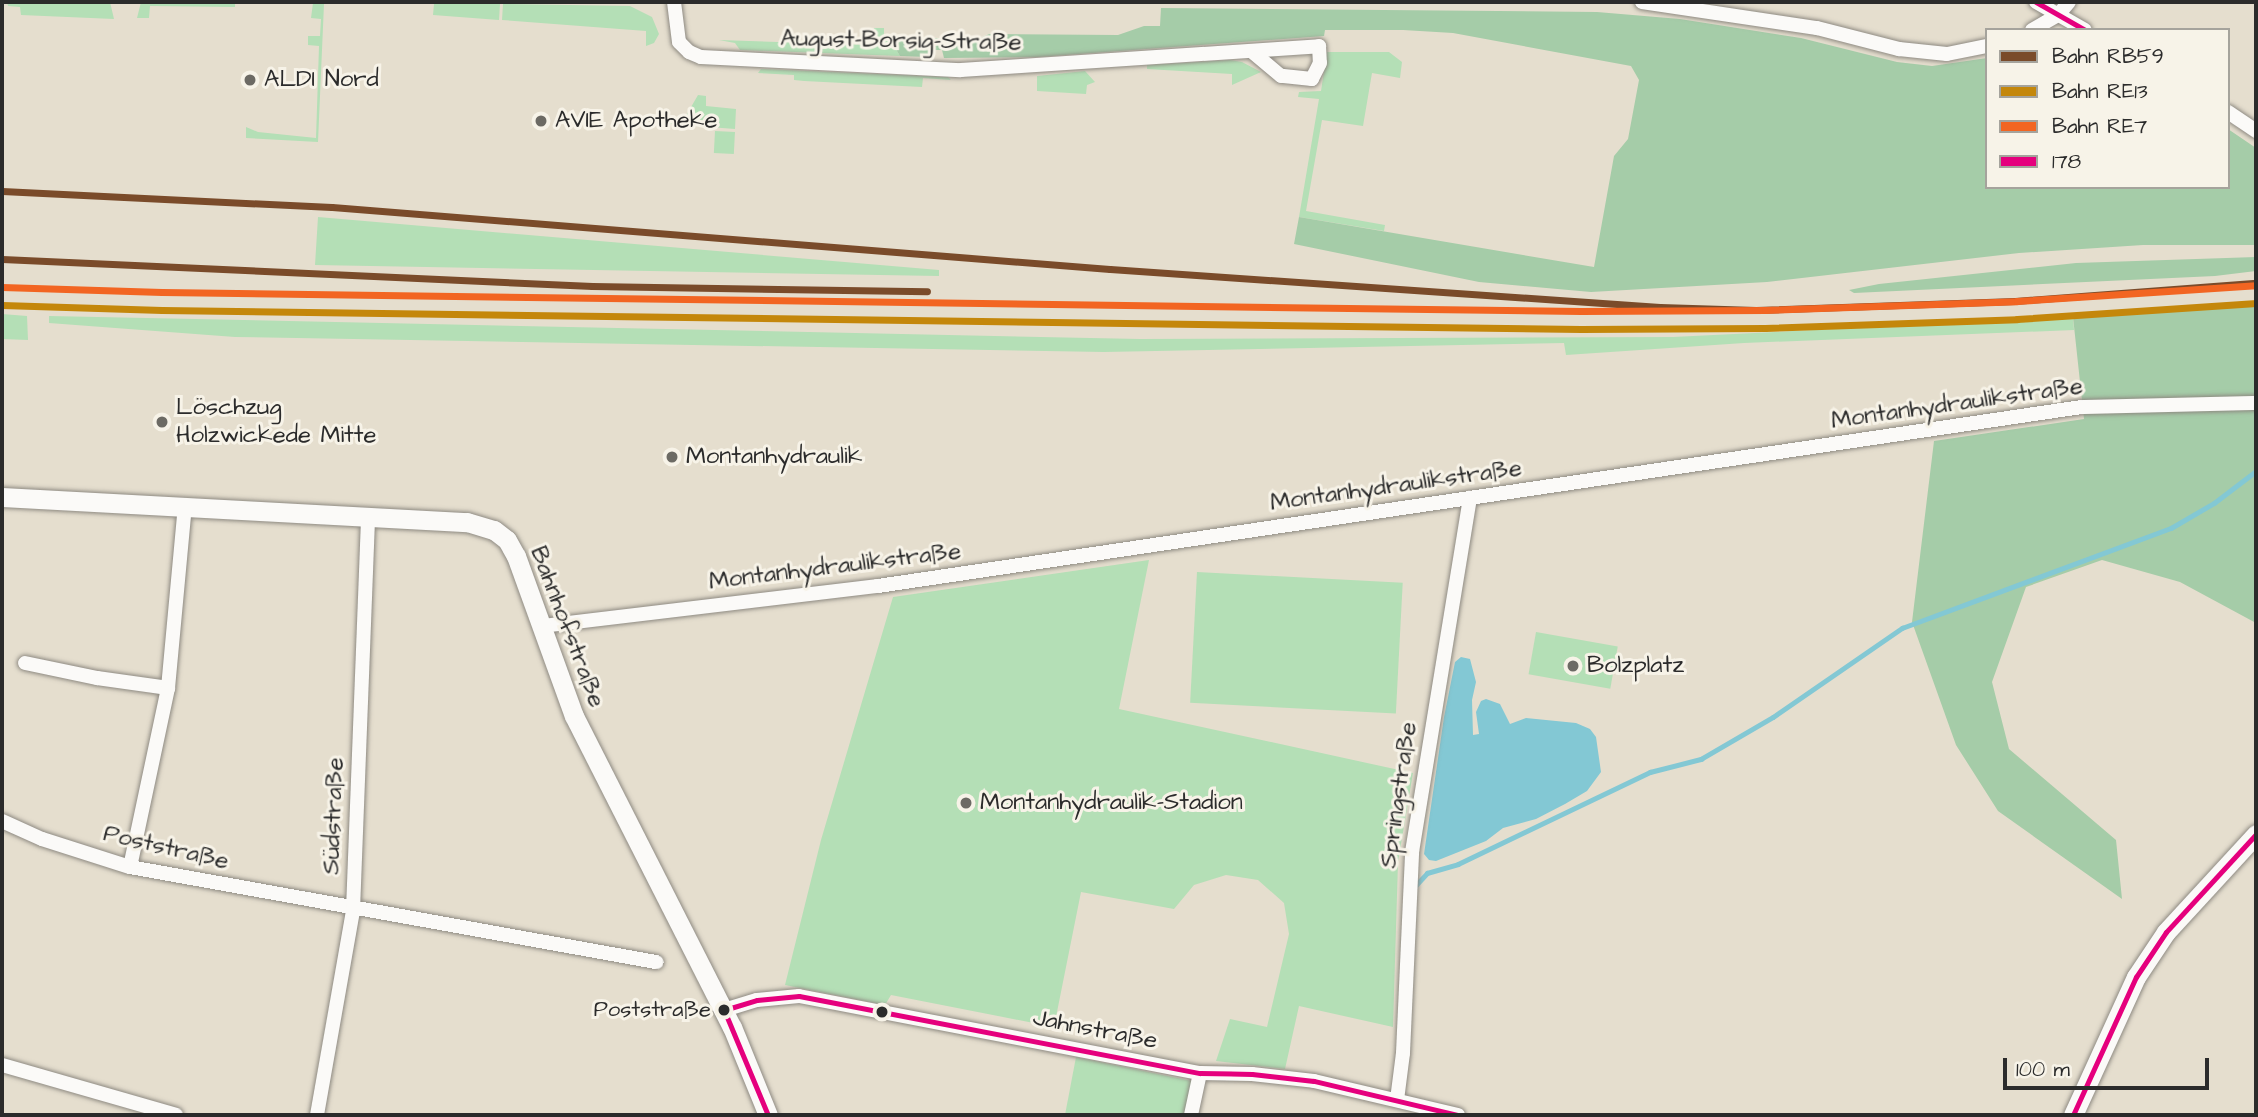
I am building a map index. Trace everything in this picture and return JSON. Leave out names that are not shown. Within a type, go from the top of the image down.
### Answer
[{"type":"main road","name":"Bahnhofstraße","points":[[2,497],[467,522],[494,530],[507,540],[516,556],[574,716],[724,1010],[768,1115]]},
{"type":"main road","points":[[2073,1115],[2136,976],[2166,932],[2256,834]]},
{"type":"street","name":"August-Borsig-Straße","points":[[674,2],[679,42],[701,57],[961,70],[1251,51]]},
{"type":"street","points":[[1642,2],[1817,28],[1899,49],[1947,54],[1985,46]]},
{"type":"street","points":[[2036,2],[2081,28]]},
{"type":"street","points":[[2035,28],[2058,15],[2069,2]]},
{"type":"street","points":[[2230,112],[2256,131]]},
{"type":"street","name":"Montanhydraulikstraße","points":[[542,626],[878,586],[2081,407],[2256,403]]},
{"type":"street","name":"Springstraße","points":[[1397,1100],[1403,1053],[1412,852],[1470,498]]},
{"type":"street","points":[[130,867],[168,688],[185,506]]},
{"type":"street","name":"Südstraße","points":[[317,1115],[353,909],[368,516]]},
{"type":"street","points":[[25,663],[97,678],[168,688]]},
{"type":"street","name":"Poststraße","points":[[2,821],[42,839],[130,867],[353,909],[656,961]]},
{"type":"street","name":"Jahnstraße","points":[[724,1010],[757,1000],[799,996],[1200,1073],[1282,1076],[1458,1115]]},
{"type":"street","points":[[2,1065],[125,1109],[176,1115]]},
{"type":"street","points":[[1191,1115],[1200,1073]]},
{"type":"green space","points":[[7,2],[110,2],[114,19],[21,15],[20,7],[8,6]]},
{"type":"green space","points":[[141,2],[235,2],[235,7],[150,6],[149,18],[137,18]]},
{"type":"green space","points":[[313,3],[324,4],[318,142],[246,138],[246,127],[258,132],[316,138],[319,46],[308,45],[308,36],[320,36],[321,19],[311,18]]},
{"type":"green space","points":[[434,4],[500,4],[499,20],[433,15]]},
{"type":"green space","points":[[503,4],[630,6],[652,17],[659,34],[654,43],[646,46],[646,31],[502,20]]},
{"type":"green space","points":[[1161,8],[1597,12],[1680,19],[1801,38],[1897,62],[1932,66],[1985,58],[1985,189],[2230,189],[2230,130],[2256,148],[2256,245],[2143,245],[2019,253],[1767,282],[1591,292],[1479,282],[1294,244],[1299,217],[1594,267],[1614,156],[1628,139],[1639,80],[1631,66],[1453,33],[1403,30],[1325,30],[1324,36],[1038,57],[944,58],[942,50],[929,50],[928,57],[900,56],[897,51],[900,38],[981,38],[989,34],[1118,35],[1144,26],[1160,26]]},
{"type":"green space","points":[[874,28],[884,28],[884,38],[900,38],[897,51],[900,56],[740,50],[735,43],[719,40],[872,45]]},
{"type":"green space","points":[[1327,52],[1389,52],[1402,62],[1400,78],[1372,73],[1363,126],[1322,120],[1306,211],[1385,225],[1384,231],[1299,217],[1319,99],[1298,97],[1299,92],[1321,91]]},
{"type":"green space","points":[[1230,60],[1242,62],[1261,72],[1232,85],[1232,74],[1147,69],[1147,65]]},
{"type":"green space","points":[[761,69],[948,77],[951,80],[923,78],[922,87],[804,81],[794,80],[794,75],[758,73]]},
{"type":"green space","points":[[1085,71],[1095,82],[1087,85],[1086,94],[1037,91],[1037,76]]},
{"type":"green space","points":[[698,95],[706,96],[706,106],[736,109],[735,129],[657,123],[656,116],[660,113],[673,118],[687,114]]},
{"type":"green space","points":[[715,131],[735,132],[734,154],[714,153]]},
{"type":"green space","points":[[318,217],[939,270],[939,276],[315,265]]},
{"type":"green space","points":[[2256,257],[2256,271],[2215,276],[1854,293],[1849,290],[1879,284],[2076,263]]},
{"type":"green space","points":[[2256,303],[2256,623],[2180,582],[2102,560],[2026,587],[1992,682],[2009,749],[2116,840],[2122,899],[1998,811],[1956,745],[1912,622],[1934,441],[2084,419],[2073,317]]},
{"type":"green space","points":[[2,314],[27,316],[28,340],[2,339]]},
{"type":"green space","points":[[49,316],[1140,339],[1673,337],[2073,317],[2074,330],[1744,343],[1566,355],[1564,343],[1104,352],[235,337],[49,323]]},
{"type":"green space","name":"Montanhydraulik-Stadion","points":[[1149,560],[1119,709],[1413,773],[1398,862],[1393,1027],[1299,1006],[1285,1069],[1216,1061],[1230,1019],[1267,1027],[1289,934],[1284,903],[1258,880],[1226,875],[1194,885],[1174,909],[1081,892],[1054,1027],[891,995],[885,1005],[785,985],[821,840],[893,597]]},
{"type":"green space","points":[[1197,572],[1403,583],[1396,714],[1190,703]]},
{"type":"green space","name":"Bolzplatz","points":[[1536,632],[1618,646],[1610,689],[1529,674]]},
{"type":"green space","points":[[1076,1057],[1192,1081],[1185,1115],[1065,1115]]},
{"type":"water","points":[[1461,657],[1470,659],[1476,682],[1472,700],[1473,735],[1479,734],[1476,712],[1481,701],[1486,699],[1500,704],[1510,724],[1526,718],[1576,723],[1590,729],[1596,737],[1601,772],[1587,791],[1565,804],[1536,819],[1503,828],[1486,841],[1436,861],[1429,860],[1424,854],[1444,717],[1455,662]]},
{"type":"waterway","points":[[1416,885],[1427,873],[1458,864],[1650,772],[1701,759],[1773,717],[1902,628],[2171,528],[2214,503],[2256,471]]},
{"type":"rail line","name":"RB59","points":[[2,191],[332,207],[1110,269],[1660,307],[1756,310],[2015,301],[2256,283]]},
{"type":"rail line","name":"RB59","points":[[2,259],[592,286],[927,291]]},
{"type":"rail line","name":"RE7","points":[[2,287],[162,292],[1581,311],[1765,310],[2017,301],[2255,285]]},
{"type":"rail line","name":"RE13","points":[[2,305],[162,310],[1581,329],[1765,328],[2017,319],[2256,303]]},
{"type":"transit line","name":"178","points":[[2036,2],[2082,28]]},
{"type":"transit line","name":"178","points":[[2073,1115],[2136,977],[2166,932],[2256,834]]},
{"type":"transit line","name":"178","points":[[724,1010],[757,1000],[799,996],[1200,1073],[1252,1074],[1314,1081],[1458,1115]]},
{"type":"transit line","name":"178","points":[[724,1010],[768,1115]]},
{"type":"place","name":"ALDI Nord","points":[[250,80]]},
{"type":"place","name":"AVIE Apotheke","points":[[541,121]]},
{"type":"place","name":"Löschzug Holzwickede Mitte","points":[[162,422]]},
{"type":"place","name":"Montanhydraulik","points":[[672,457]]},
{"type":"place","name":"Bolzplatz","points":[[1573,666]]},
{"type":"place","name":"Montanhydraulik-Stadion","points":[[966,803]]},
{"type":"place","name":"Poststraße","points":[[724,1010]]}]
